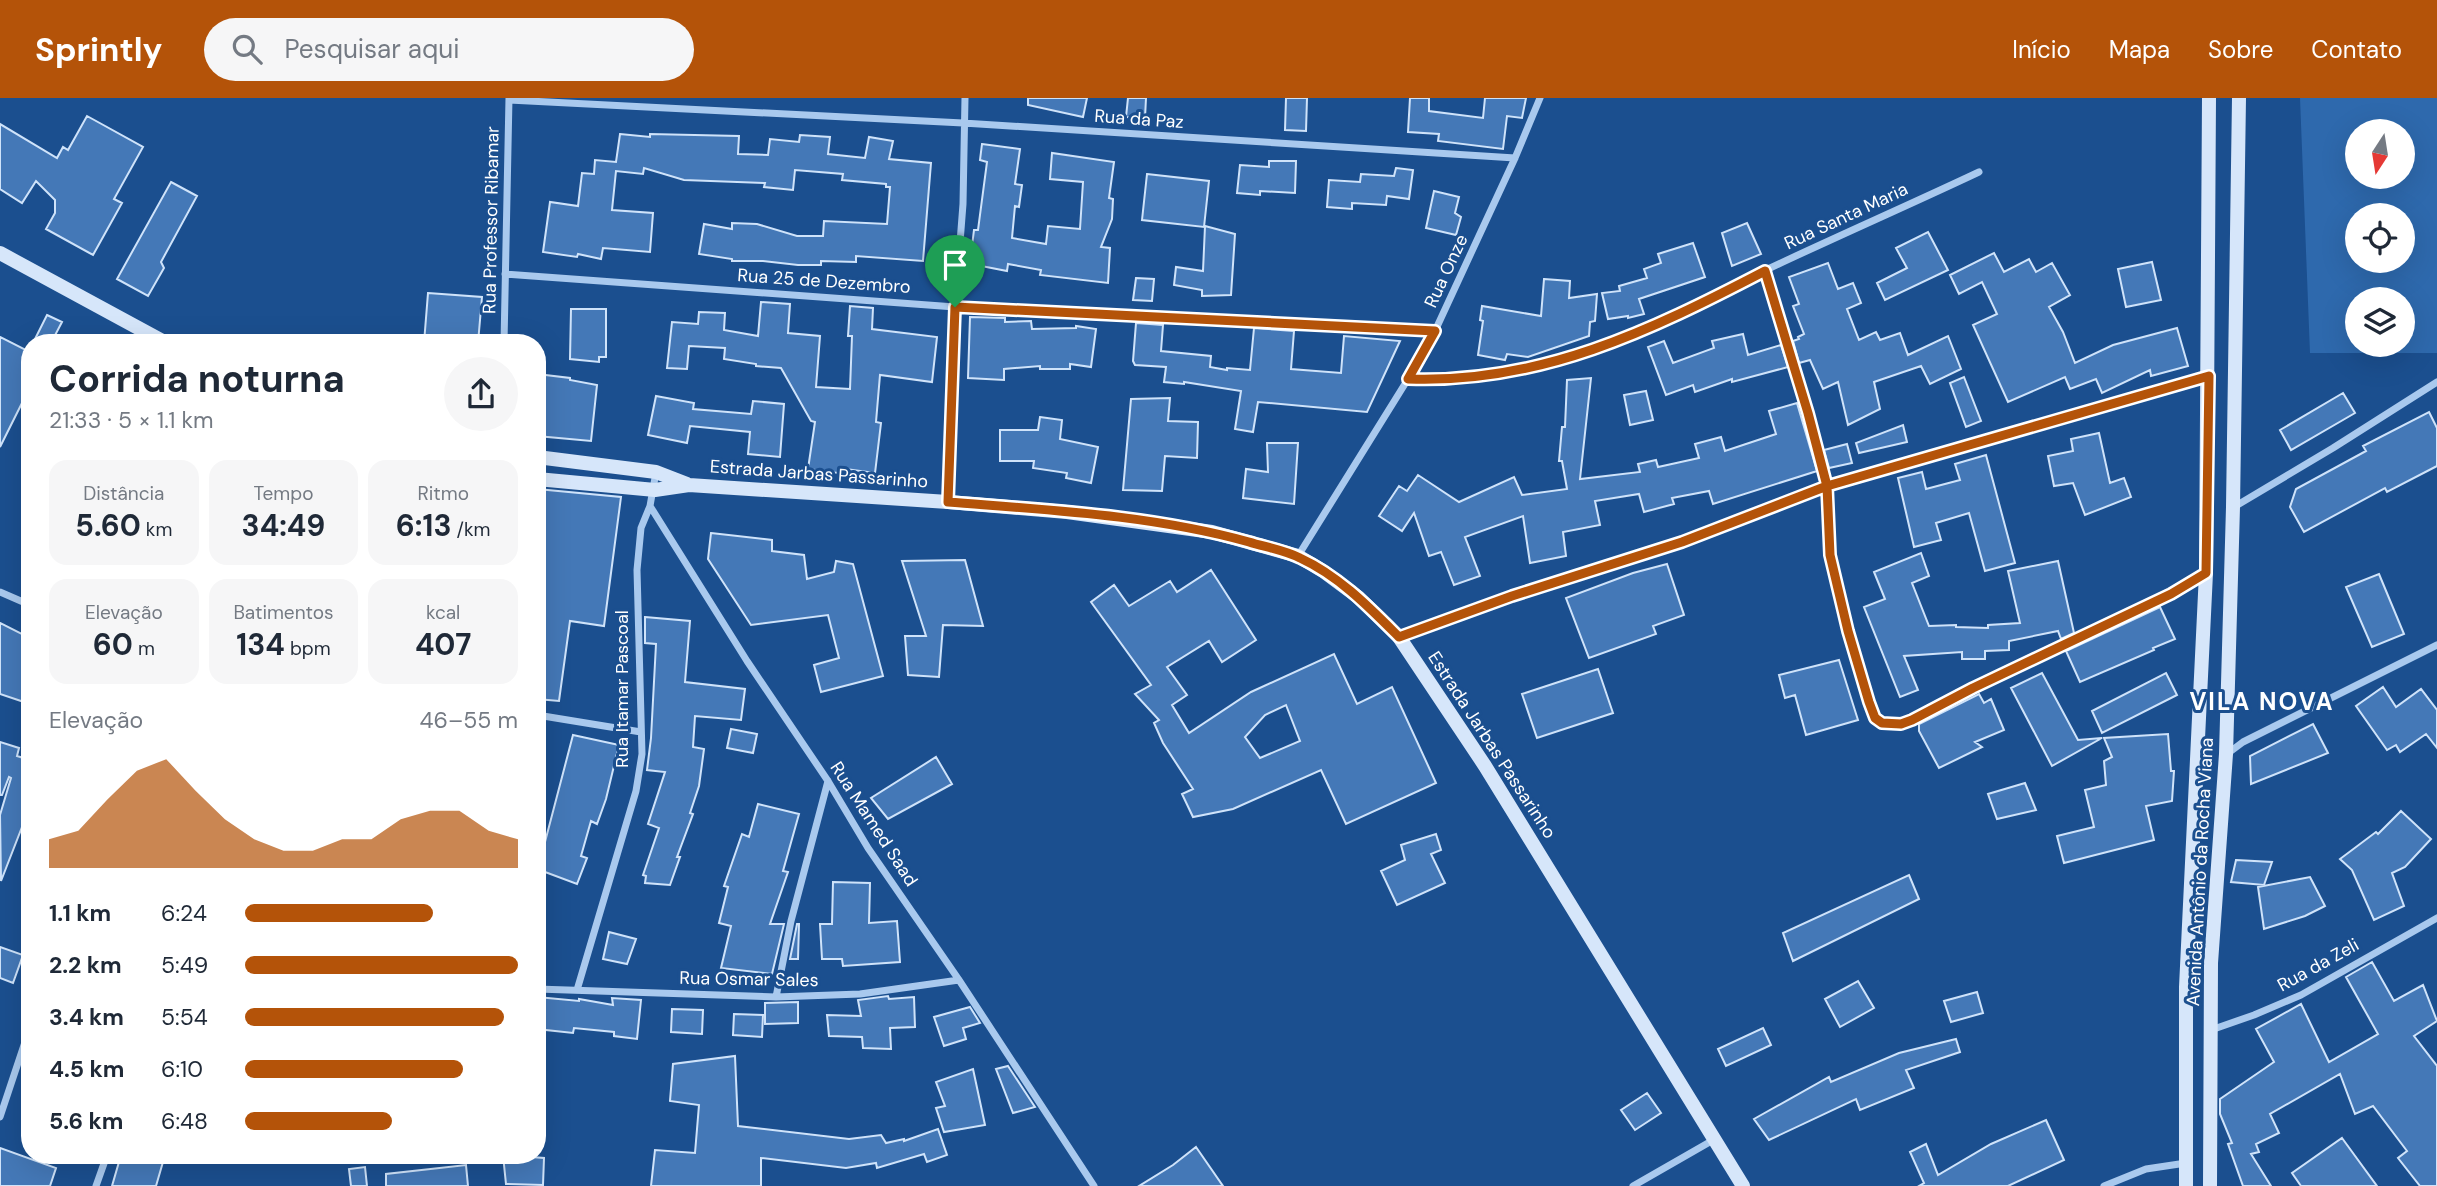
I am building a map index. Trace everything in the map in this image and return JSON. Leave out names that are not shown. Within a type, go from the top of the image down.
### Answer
[{"type":"main road","name":"Avenida Antônio da Rocha Viana","points":[[2186,1186],[2186,987],[2206,573],[2209,98]]},
{"type":"main road","name":"Avenida Antônio da Rocha Viana","points":[[2210,1186],[2212,951],[2226,754],[2233,507],[2239,98]]},
{"type":"main road","points":[[0,253],[149,334]]},
{"type":"main road","name":"Estrada Jarbas Passarinho","points":[[546,458],[656,472],[689,485]]},
{"type":"main road","name":"Estrada Jarbas Passarinho","points":[[546,480],[655,490],[689,485],[1067,512],[1212,532],[1298,556],[1358,597],[1399,637],[1485,766],[1743,1186]]},
{"type":"street","points":[[948,502],[955,307],[963,204],[965,98]]},
{"type":"street","name":"Rua Onze","points":[[1298,556],[1435,331],[1540,98]]},
{"type":"street","name":"Rua da Paz","points":[[509,99],[1515,158]]},
{"type":"street","name":"Rua Professor Ribamar","points":[[504,334],[509,99]]},
{"type":"street","name":"Rua Santa Maria","points":[[1408,379],[1497,376],[1567,359],[1698,306],[1765,271],[1979,172]]},
{"type":"street","points":[[1765,271],[1827,486],[1830,555],[1848,631],[1869,702],[1875,718],[1882,723],[1901,724],[1912,720],[1984,682],[2171,594],[2206,573]]},
{"type":"street","name":"Rua 25 de Dezembro","points":[[505,274],[955,307],[1435,331]]},
{"type":"street","points":[[1399,637],[1512,596],[1682,542],[1827,486],[2209,376]]},
{"type":"street","points":[[2233,507],[2437,382]]},
{"type":"street","points":[[650,506],[655,490],[656,472]]},
{"type":"street","name":"Rua Itamar Pascoal","points":[[577,990],[636,791],[642,754],[637,570],[641,528],[650,506]]},
{"type":"street","name":"Rua Mamed Saad","points":[[650,506],[747,661],[828,781],[868,848],[959,980],[1094,1186]]},
{"type":"street","points":[[0,592],[21,601]]},
{"type":"street","points":[[2226,754],[2244,742],[2437,645]]},
{"type":"street","points":[[546,716],[641,732]]},
{"type":"street","points":[[776,997],[790,921],[828,781]]},
{"type":"street","name":"Rua da Zeli","points":[[2211,1030],[2301,995],[2437,918]]},
{"type":"street","name":"Rua Osmar Sales","points":[[546,989],[776,997],[860,994],[959,980]]},
{"type":"street","points":[[0,1117],[21,1054]]},
{"type":"street","points":[[1633,1186],[1716,1139]]},
{"type":"street","points":[[2104,1186],[2146,1169],[2186,1163]]},
{"type":"street","points":[[96,1186],[104,1164]]},
{"type":"shaded area","points":[[2300,98],[2437,98],[2437,353],[2415,353],[2415,287],[2345,287],[2345,353],[2310,353]]},
{"type":"building","points":[[1028,98],[1087,98],[1083,117],[1028,105]]},
{"type":"building","points":[[1128,98],[1146,98],[1145,118],[1126,117]]},
{"type":"building","points":[[1286,98],[1307,98],[1306,131],[1285,130]]},
{"type":"building","points":[[1410,98],[1429,98],[1429,111],[1483,118],[1485,98],[1526,98],[1522,118],[1507,116],[1503,149],[1438,141],[1439,134],[1408,132]]},
{"type":"building","points":[[87,116],[143,147],[114,199],[122,203],[93,255],[46,229],[55,213],[55,200],[36,181],[22,203],[0,189],[0,124],[57,158],[63,147],[68,150]]},
{"type":"building","points":[[620,134],[650,137],[650,134],[739,136],[738,154],[768,155],[770,139],[799,142],[800,135],[830,137],[828,154],[865,158],[869,137],[893,141],[889,159],[931,163],[923,261],[856,256],[856,262],[821,261],[821,265],[798,265],[732,261],[699,254],[704,224],[732,229],[732,223],[757,224],[797,236],[823,236],[824,221],[887,224],[890,187],[886,187],[886,184],[842,180],[843,174],[795,170],[793,190],[764,187],[765,183],[684,180],[644,168],[643,174],[616,171],[612,210],[653,213],[650,252],[603,248],[601,259],[578,254],[577,257],[543,252],[550,202],[578,206],[582,173],[594,174],[595,160],[616,162]]},
{"type":"building","points":[[982,144],[1020,149],[1015,184],[1022,185],[1019,207],[1015,206],[1012,238],[1046,244],[1048,226],[1080,229],[1083,182],[1050,179],[1052,153],[1114,162],[1109,198],[1113,199],[1112,219],[1101,247],[1110,248],[1108,283],[1040,275],[1041,270],[1008,264],[1007,271],[971,264],[975,246],[972,246],[974,230],[978,230],[987,162],[980,160]]},
{"type":"building","points":[[1269,161],[1296,161],[1295,193],[1237,193],[1240,165],[1269,167]]},
{"type":"building","points":[[1396,168],[1413,170],[1409,199],[1387,196],[1386,205],[1352,203],[1352,209],[1327,207],[1329,180],[1360,182],[1361,174],[1394,176]]},
{"type":"building","points":[[1147,174],[1209,181],[1204,227],[1142,220]]},
{"type":"building","points":[[171,182],[197,196],[161,262],[164,268],[148,296],[117,279]]},
{"type":"building","points":[[1434,191],[1459,197],[1455,213],[1461,217],[1456,235],[1426,228]]},
{"type":"building","points":[[1747,223],[1761,254],[1732,266],[1722,233]]},
{"type":"building","points":[[1205,226],[1235,234],[1231,295],[1202,296],[1202,290],[1174,285],[1176,267],[1203,271]]},
{"type":"building","points":[[1928,232],[1948,270],[1885,300],[1877,283],[1907,268],[1896,248]]},
{"type":"building","points":[[1693,243],[1705,277],[1639,299],[1644,314],[1608,319],[1602,293],[1620,291],[1619,286],[1647,278],[1644,269],[1661,263],[1658,254]]},
{"type":"building","points":[[1994,253],[2004,272],[2029,259],[2036,272],[2052,263],[2070,295],[2049,307],[2063,332],[2075,363],[2113,345],[2177,328],[2188,366],[2151,376],[2150,370],[2102,393],[2096,379],[2070,389],[2065,377],[2008,402],[1973,325],[1997,314],[1982,282],[1959,294],[1950,275]]},
{"type":"building","points":[[2152,262],[2161,300],[2126,307],[2118,269]]},
{"type":"building","points":[[1828,263],[1838,289],[1853,283],[1861,303],[1847,309],[1859,340],[1876,332],[1880,340],[1900,333],[1908,355],[1948,336],[1961,369],[1930,384],[1921,366],[1874,382],[1880,409],[1848,425],[1838,382],[1823,389],[1810,360],[1799,363],[1793,341],[1804,334],[1793,306],[1799,304],[1789,277]]},
{"type":"building","points":[[1136,278],[1154,279],[1152,301],[1133,300]]},
{"type":"building","points":[[1544,279],[1570,281],[1569,298],[1597,294],[1595,321],[1590,322],[1589,336],[1528,357],[1507,354],[1505,360],[1478,355],[1483,321],[1480,320],[1482,306],[1541,316]]},
{"type":"building","points":[[428,293],[482,297],[479,334],[425,334]]},
{"type":"building","points":[[761,302],[790,304],[788,333],[820,336],[816,387],[850,389],[850,306],[873,308],[872,329],[937,337],[932,382],[880,375],[876,422],[881,423],[875,473],[839,468],[838,473],[808,469],[815,422],[811,421],[781,368],[724,359],[725,348],[689,346],[687,369],[667,368],[672,322],[698,324],[699,312],[725,313],[724,330],[758,336]]},
{"type":"building","points":[[571,309],[606,309],[606,357],[599,357],[599,362],[570,359]]},
{"type":"building","points":[[47,315],[62,322],[56,334],[38,334]]},
{"type":"building","points":[[970,317],[1005,318],[1005,322],[1031,321],[1032,329],[1076,326],[1096,329],[1091,367],[1070,364],[1070,369],[1040,369],[1040,366],[1004,369],[1004,380],[968,378]]},
{"type":"building","points":[[1136,323],[1163,325],[1161,351],[1211,356],[1210,367],[1227,370],[1250,370],[1254,328],[1294,331],[1291,369],[1341,373],[1344,336],[1400,341],[1367,412],[1258,402],[1253,432],[1235,429],[1241,391],[1184,382],[1164,382],[1166,367],[1135,365]]},
{"type":"building","points":[[1743,334],[1748,355],[1781,345],[1788,367],[1732,382],[1732,379],[1695,392],[1693,385],[1666,395],[1648,347],[1664,341],[1673,363],[1714,348],[1712,341]]},
{"type":"building","points":[[0,337],[21,348],[21,405],[0,447]]},
{"type":"building","points":[[546,375],[597,385],[591,441],[546,437]]},
{"type":"building","points":[[1964,377],[1981,421],[1966,427],[1950,383]]},
{"type":"building","points":[[1591,378],[1580,479],[1640,472],[1638,464],[1656,460],[1658,467],[1699,458],[1695,444],[1721,437],[1725,451],[1776,434],[1769,411],[1797,403],[1817,471],[1713,504],[1709,491],[1672,498],[1674,504],[1644,512],[1639,494],[1595,501],[1600,525],[1563,532],[1566,556],[1530,563],[1523,516],[1465,537],[1480,576],[1454,585],[1441,552],[1429,556],[1414,513],[1402,531],[1379,516],[1399,486],[1407,491],[1418,475],[1459,502],[1514,477],[1522,495],[1567,489],[1562,461],[1559,461],[1562,427],[1565,427],[1567,380]]},
{"type":"building","points":[[1646,391],[1653,420],[1630,425],[1624,395]]},
{"type":"building","points":[[2343,393],[2355,413],[2291,450],[2280,430]]},
{"type":"building","points":[[656,396],[694,403],[693,409],[751,414],[753,401],[784,404],[780,457],[748,454],[750,432],[690,426],[687,443],[648,435]]},
{"type":"building","points":[[1170,398],[1168,421],[1198,422],[1197,458],[1165,456],[1162,491],[1123,490],[1131,399]]},
{"type":"building","points":[[2429,412],[2437,428],[2437,466],[2387,492],[2385,488],[2304,532],[2290,507],[2296,489],[2366,451],[2363,446]]},
{"type":"building","points":[[1040,417],[1062,420],[1060,439],[1098,447],[1091,483],[1066,478],[1067,473],[1033,468],[1034,461],[1000,461],[1000,430],[1038,430]]},
{"type":"building","points":[[1903,425],[1907,442],[1859,453],[1856,443]]},
{"type":"building","points":[[2099,433],[2110,483],[2124,478],[2131,497],[2085,515],[2073,483],[2054,486],[2048,456],[2073,451],[2071,439]]},
{"type":"building","points":[[1267,443],[1298,443],[1294,504],[1243,498],[1246,469],[1268,472]]},
{"type":"building","points":[[1847,444],[1852,463],[1829,468],[1824,450]]},
{"type":"building","points":[[1986,455],[2015,563],[1985,571],[1969,513],[1936,523],[1941,540],[1914,547],[1898,478],[1922,472],[1926,489],[1960,480],[1955,464]]},
{"type":"building","points":[[546,490],[621,497],[604,626],[570,621],[559,701],[546,700]]},
{"type":"building","points":[[711,533],[772,540],[772,551],[804,555],[807,579],[834,572],[836,561],[853,564],[883,676],[821,692],[814,665],[839,658],[828,615],[751,625],[708,559]]},
{"type":"building","points":[[1921,553],[1929,576],[1912,583],[1929,626],[1988,628],[1988,625],[2020,623],[2008,571],[2058,561],[2074,633],[2061,639],[2058,631],[2009,641],[2009,650],[1985,651],[1985,659],[1962,659],[1962,652],[1904,656],[1918,690],[1900,697],[1864,607],[1885,599],[1874,572]]},
{"type":"building","points":[[965,560],[983,626],[943,625],[939,677],[908,675],[905,636],[926,636],[902,561]]},
{"type":"building","points":[[1667,564],[1684,615],[1653,626],[1656,634],[1589,658],[1566,598],[1633,573]]},
{"type":"building","points":[[1211,570],[1256,640],[1222,662],[1209,641],[1167,667],[1187,695],[1172,705],[1189,733],[1251,692],[1334,654],[1357,704],[1392,687],[1436,783],[1346,824],[1321,770],[1233,809],[1193,817],[1182,794],[1193,789],[1163,743],[1154,723],[1159,720],[1135,694],[1151,685],[1091,602],[1114,585],[1129,606],[1170,581],[1177,592]],"holes":[[[1286,705],[1300,741],[1260,758],[1245,737],[1265,715]]]},
{"type":"building","points":[[2379,574],[2404,634],[2372,647],[2346,587]]},
{"type":"building","points":[[2160,607],[2175,639],[2080,682],[2066,651]]},
{"type":"building","points":[[645,617],[690,621],[685,682],[745,689],[741,720],[695,716],[693,747],[704,749],[699,786],[690,813],[693,814],[670,885],[645,883],[646,876],[643,875],[659,828],[648,824],[665,772],[647,770],[656,644],[645,643]]},
{"type":"building","points":[[0,623],[21,634],[21,701],[0,694]]},
{"type":"building","points":[[1839,660],[1858,720],[1806,735],[1795,695],[1785,698],[1779,675]]},
{"type":"building","points":[[1598,669],[1613,713],[1537,738],[1522,694]]},
{"type":"building","points":[[2042,673],[2078,740],[2102,738],[2052,766],[2011,688]]},
{"type":"building","points":[[2166,673],[2177,695],[2102,733],[2092,711]]},
{"type":"building","points":[[2383,687],[2396,707],[2421,689],[2437,710],[2437,748],[2426,734],[2400,752],[2396,745],[2387,750],[2356,706]]},
{"type":"building","points":[[1979,694],[1984,703],[1991,699],[2004,730],[1975,742],[1982,747],[1939,768],[1919,731],[1919,724]]},
{"type":"building","points":[[2313,724],[2328,753],[2251,784],[2250,756]]},
{"type":"building","points":[[731,729],[757,734],[753,753],[727,748]]},
{"type":"building","points":[[2168,734],[2171,771],[2174,771],[2172,801],[2146,806],[2154,840],[2064,863],[2057,836],[2094,827],[2085,790],[2106,785],[2104,761],[2112,757],[2104,738]]},
{"type":"building","points":[[573,735],[619,745],[597,824],[591,821],[581,856],[587,858],[577,884],[546,872],[546,838]]},
{"type":"building","points":[[0,742],[19,748],[17,756],[21,757],[21,830],[1,881],[0,815],[11,778],[9,777],[0,795]]},
{"type":"building","points":[[936,757],[952,784],[888,819],[871,798]]},
{"type":"building","points":[[2025,783],[2036,810],[1997,819],[1988,794]]},
{"type":"building","points":[[758,804],[799,814],[783,871],[788,872],[770,924],[784,924],[772,974],[721,968],[731,926],[719,923],[728,887],[724,886],[742,834],[749,837]]},
{"type":"building","points":[[2401,811],[2431,839],[2405,867],[2392,873],[2404,906],[2374,920],[2352,870],[2340,859],[2376,832],[2378,834]]},
{"type":"building","points":[[1436,834],[1441,850],[1431,854],[1445,883],[1397,905],[1381,871],[1405,860],[1401,845]]},
{"type":"building","points":[[2236,860],[2272,862],[2264,885],[2231,882]]},
{"type":"building","points":[[1909,875],[1919,899],[1793,961],[1783,933]]},
{"type":"building","points":[[2310,877],[2325,906],[2305,916],[2264,929],[2258,887]]},
{"type":"building","points":[[833,882],[870,883],[869,923],[897,921],[900,962],[843,966],[842,959],[822,959],[820,924],[832,924]]},
{"type":"building","points":[[797,924],[798,959],[790,959]]},
{"type":"building","points":[[609,932],[636,939],[627,964],[603,959]]},
{"type":"building","points":[[0,947],[21,954],[13,983],[0,978]]},
{"type":"building","points":[[2372,962],[2394,1001],[2423,985],[2437,1021],[2414,1036],[2437,1066],[2437,1186],[2420,1186],[2398,1158],[2407,1151],[2373,1106],[2355,1114],[2340,1074],[2270,1114],[2279,1133],[2256,1144],[2259,1152],[2251,1154],[2271,1186],[2243,1186],[2228,1144],[2232,1143],[2220,1114],[2220,1099],[2274,1062],[2256,1029],[2301,1004],[2329,1062],[2378,1034],[2346,977]]},
{"type":"building","points":[[1858,981],[1874,1008],[1840,1027],[1825,999]]},
{"type":"building","points":[[1977,992],[1983,1013],[1951,1022],[1944,1001]]},
{"type":"building","points":[[888,996],[889,999],[914,997],[915,1027],[890,1028],[891,1049],[863,1048],[862,1037],[829,1036],[827,1015],[861,1016],[858,1000]]},
{"type":"building","points":[[546,998],[579,999],[613,1005],[612,998],[641,1000],[637,1039],[614,1036],[614,1032],[574,1028],[573,1033],[546,1030]]},
{"type":"building","points":[[798,1002],[798,1023],[765,1024],[765,1003]]},
{"type":"building","points":[[970,1007],[980,1023],[963,1028],[966,1039],[944,1046],[934,1017]]},
{"type":"building","points":[[672,1009],[703,1010],[702,1034],[671,1032]]},
{"type":"building","points":[[734,1014],[763,1015],[762,1037],[733,1035]]},
{"type":"building","points":[[1763,1028],[1771,1045],[1726,1066],[1718,1049]]},
{"type":"building","points":[[1956,1039],[1960,1052],[1906,1070],[1914,1088],[1860,1110],[1856,1099],[1769,1140],[1754,1119],[1829,1077],[1831,1082],[1899,1053]]},
{"type":"building","points":[[735,1056],[738,1126],[849,1139],[881,1135],[886,1143],[904,1141],[938,1129],[947,1155],[927,1162],[924,1154],[877,1168],[876,1163],[846,1168],[761,1158],[761,1186],[651,1186],[655,1150],[695,1153],[699,1105],[670,1101],[673,1064]]},
{"type":"building","points":[[1008,1066],[1035,1107],[1013,1113],[996,1069]]},
{"type":"building","points":[[973,1069],[985,1125],[944,1132],[936,1108],[945,1106],[936,1082]]},
{"type":"building","points":[[1647,1093],[1661,1113],[1635,1130],[1621,1110]]},
{"type":"building","points":[[2046,1120],[2064,1160],[2008,1186],[1919,1186],[1924,1183],[1910,1152],[1926,1144],[1938,1175],[1991,1144]]},
{"type":"building","points":[[2342,1138],[2377,1186],[2301,1186],[2292,1173]]},
{"type":"building","points":[[1196,1147],[1223,1186],[1139,1186],[1173,1165]]},
{"type":"building","points":[[0,1148],[21,1156],[21,1164],[45,1164],[56,1168],[50,1186],[0,1186]]},
{"type":"building","points":[[118,1164],[162,1164],[156,1186],[112,1186]]},
{"type":"building","points":[[504,1164],[544,1164],[543,1185],[506,1184]]},
{"type":"building","points":[[466,1165],[468,1186],[386,1186],[386,1174]]},
{"type":"building","points":[[365,1167],[367,1186],[351,1186],[349,1169]]},
{"type":"district","name":"VILA NOVA","points":[[2262,702]]},
{"type":"route","points":[[955,307],[948,502],[1067,512],[1212,532],[1298,556],[1358,597],[1399,637],[1512,596],[1682,542],[1827,486],[2209,376],[2206,573],[2171,594],[1912,720],[1901,724],[1882,723],[1875,718],[1869,702],[1848,631],[1830,555],[1827,486],[1765,271],[1698,306],[1567,359],[1497,376],[1468,379],[1408,379],[1435,331],[955,307]]}]
